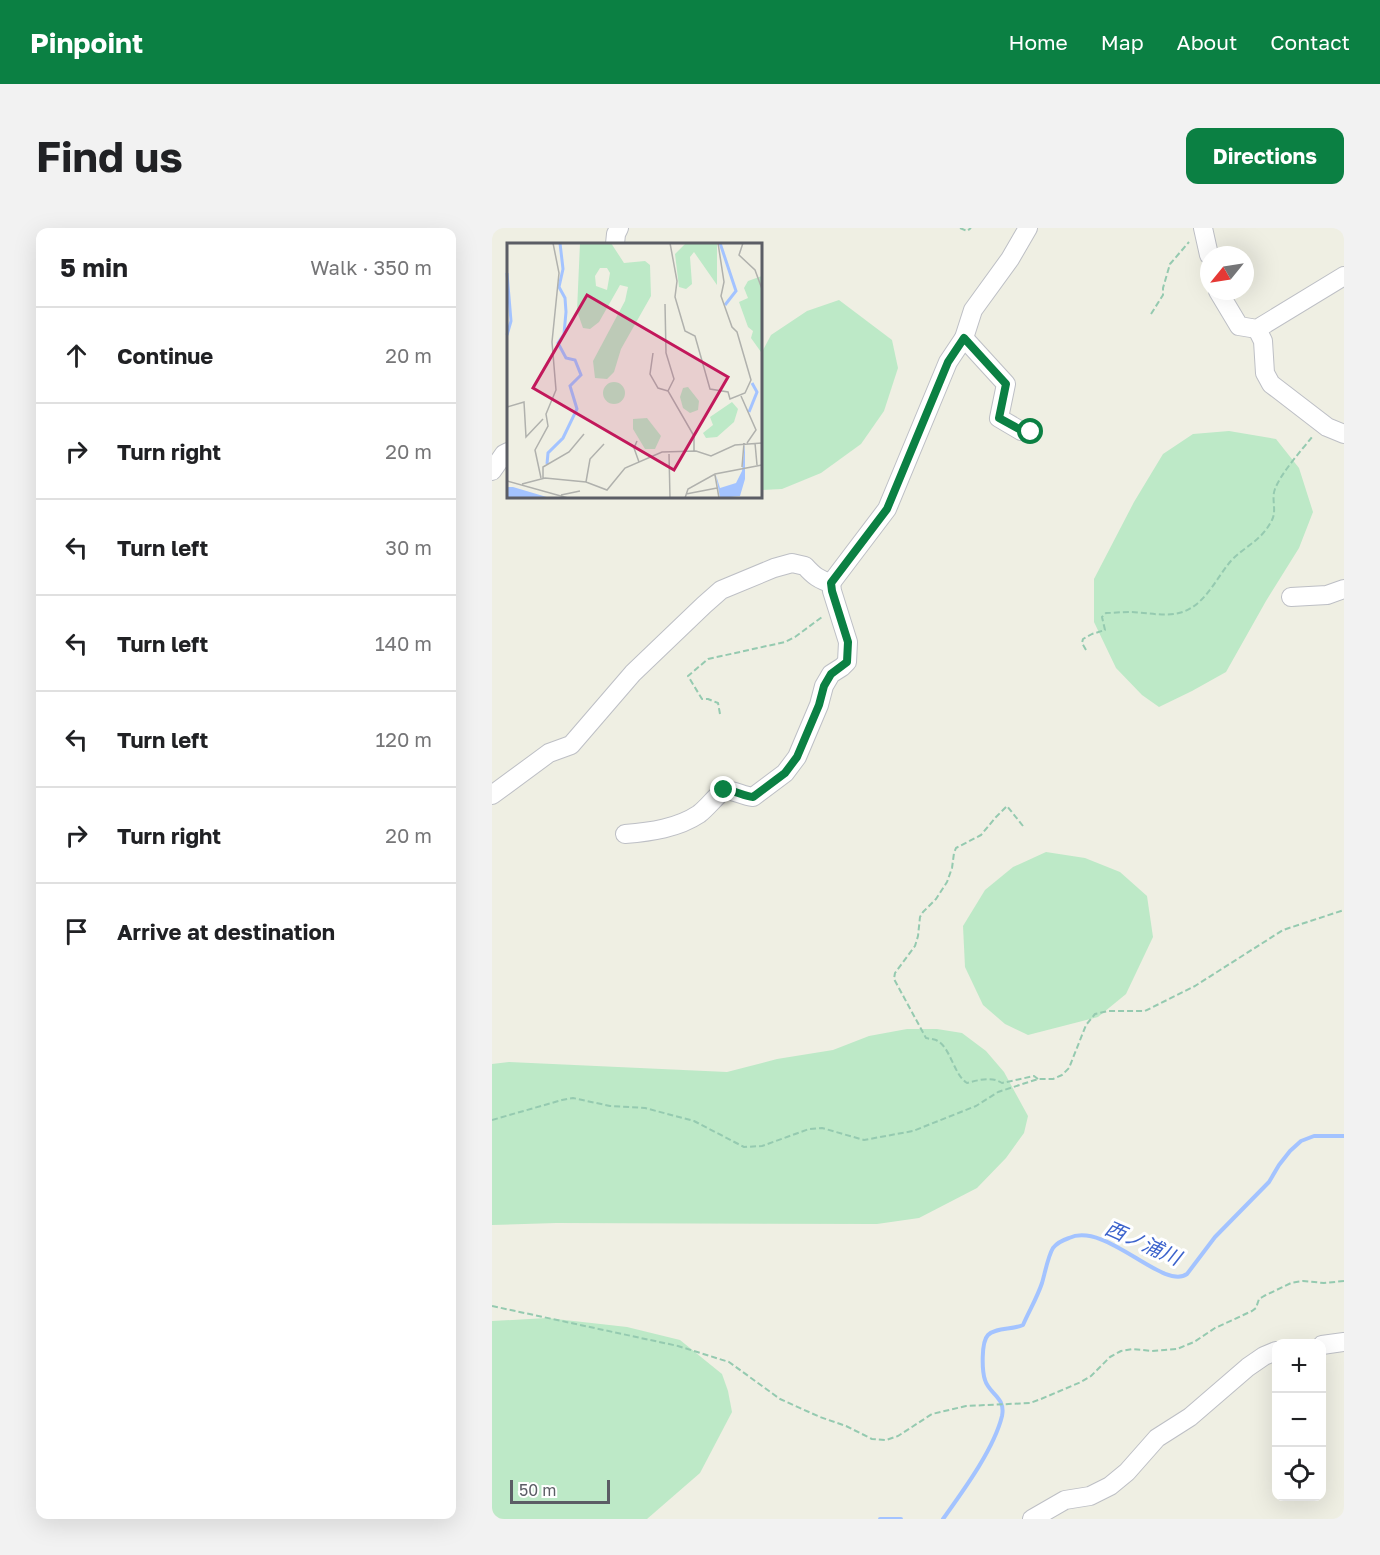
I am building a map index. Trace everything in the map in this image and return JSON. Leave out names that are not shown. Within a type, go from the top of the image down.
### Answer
[{"type":"street","points":[[615,243],[619,228]]},
{"type":"street","points":[[625,834],[669,828],[701,813],[724,790],[753,797],[785,773],[797,757],[819,705],[824,686],[831,674],[847,662],[848,642],[831,583],[887,509],[948,362],[964,338],[973,310],[1010,259],[1028,228]]},
{"type":"street","points":[[1223,300],[1239,326],[1257,329],[1344,276]]},
{"type":"street","points":[[1257,329],[1263,341],[1265,373],[1271,384],[1328,427],[1344,435]]},
{"type":"street","points":[[964,338],[1006,384],[999,418],[1021,430],[1031,432]]},
{"type":"street","points":[[492,471],[507,452]]},
{"type":"street","points":[[492,795],[549,753],[571,745],[633,673],[721,590],[792,563],[805,566],[820,581],[831,583]]},
{"type":"street","points":[[1291,597],[1327,596],[1344,589]]},
{"type":"street","points":[[1326,1344],[1344,1342]]},
{"type":"street","points":[[1032,1519],[1065,1500],[1090,1496],[1110,1486],[1127,1472],[1157,1438],[1190,1417],[1248,1367],[1272,1353]]},
{"type":"path","points":[[960,228],[967,231],[971,228]]},
{"type":"path","points":[[1151,314],[1163,295],[1170,264],[1198,233]]},
{"type":"path","points":[[1086,650],[1082,643],[1083,639],[1105,630],[1102,617],[1106,613],[1179,613],[1193,607],[1205,596],[1231,561],[1261,538],[1274,513],[1274,492],[1279,480],[1317,429],[1312,420],[1313,416]]},
{"type":"path","points":[[720,714],[718,703],[702,699],[688,677],[702,663],[708,659],[785,642],[837,606]]},
{"type":"path","points":[[1023,826],[1007,806],[981,835],[956,848],[947,882],[920,917],[915,946],[895,973],[894,979],[926,1038],[936,1040],[942,1045],[962,1079],[967,1083],[996,1079],[1002,1083],[1034,1076],[1038,1079]]},
{"type":"path","points":[[492,1120],[573,1098],[610,1106],[645,1108],[694,1121],[744,1146],[762,1146],[809,1129],[822,1128],[864,1140],[912,1131],[976,1106],[998,1092],[1038,1079],[1053,1079],[1062,1075],[1068,1068],[1086,1025],[1095,1014],[1108,1011],[1145,1011],[1195,986],[1283,930],[1344,910]]},
{"type":"path","points":[[492,1306],[678,1346],[729,1362],[780,1399],[872,1439],[886,1440],[898,1436],[932,1414],[966,1406],[1030,1403],[1082,1382],[1110,1357],[1120,1352],[1132,1349],[1152,1351],[1177,1349],[1252,1311],[1256,1308],[1259,1299],[1291,1283],[1344,1281]]},
{"type":"green space","points":[[839,300],[892,340],[898,368],[884,411],[861,444],[821,473],[782,489],[762,490],[762,352],[771,335],[807,311]]},
{"type":"green space","points":[[1229,431],[1276,439],[1299,468],[1313,512],[1299,548],[1226,672],[1159,707],[1142,695],[1116,668],[1094,622],[1094,579],[1134,502],[1163,454],[1193,434]]},
{"type":"green space","points":[[1046,852],[1085,858],[1120,872],[1147,896],[1153,937],[1126,994],[1098,1017],[1028,1035],[1005,1024],[983,1005],[965,967],[963,926],[985,890],[1013,867]]},
{"type":"green space","points":[[907,1029],[937,1029],[962,1033],[986,1051],[1004,1072],[1028,1116],[1024,1133],[1006,1158],[977,1188],[919,1218],[877,1224],[556,1223],[492,1225],[492,1064],[509,1062],[727,1072],[777,1059],[833,1050],[869,1036]]},
{"type":"green space","points":[[547,1318],[627,1327],[680,1340],[722,1374],[732,1412],[700,1473],[647,1519],[492,1519],[492,1321]]},
{"type":"waterway","name":"西ノ浦川","points":[[943,1519],[985,1456],[1002,1416],[1002,1404],[987,1385],[984,1376],[983,1357],[986,1339],[991,1332],[1023,1325],[1040,1289],[1055,1246],[1067,1239],[1084,1235],[1116,1246],[1164,1273],[1177,1277],[1187,1274],[1215,1237],[1269,1182],[1279,1165],[1301,1141],[1314,1136],[1344,1136]]},
{"type":"waterway","name":"西ノ浦川","points":[[880,1519],[901,1519]]},
{"type":"route","points":[[724,790],[753,797],[785,773],[797,757],[819,705],[824,686],[831,674],[847,662],[848,642],[831,583],[887,509],[948,362],[964,338],[1006,384],[999,418],[1021,430],[1031,432]]}]
